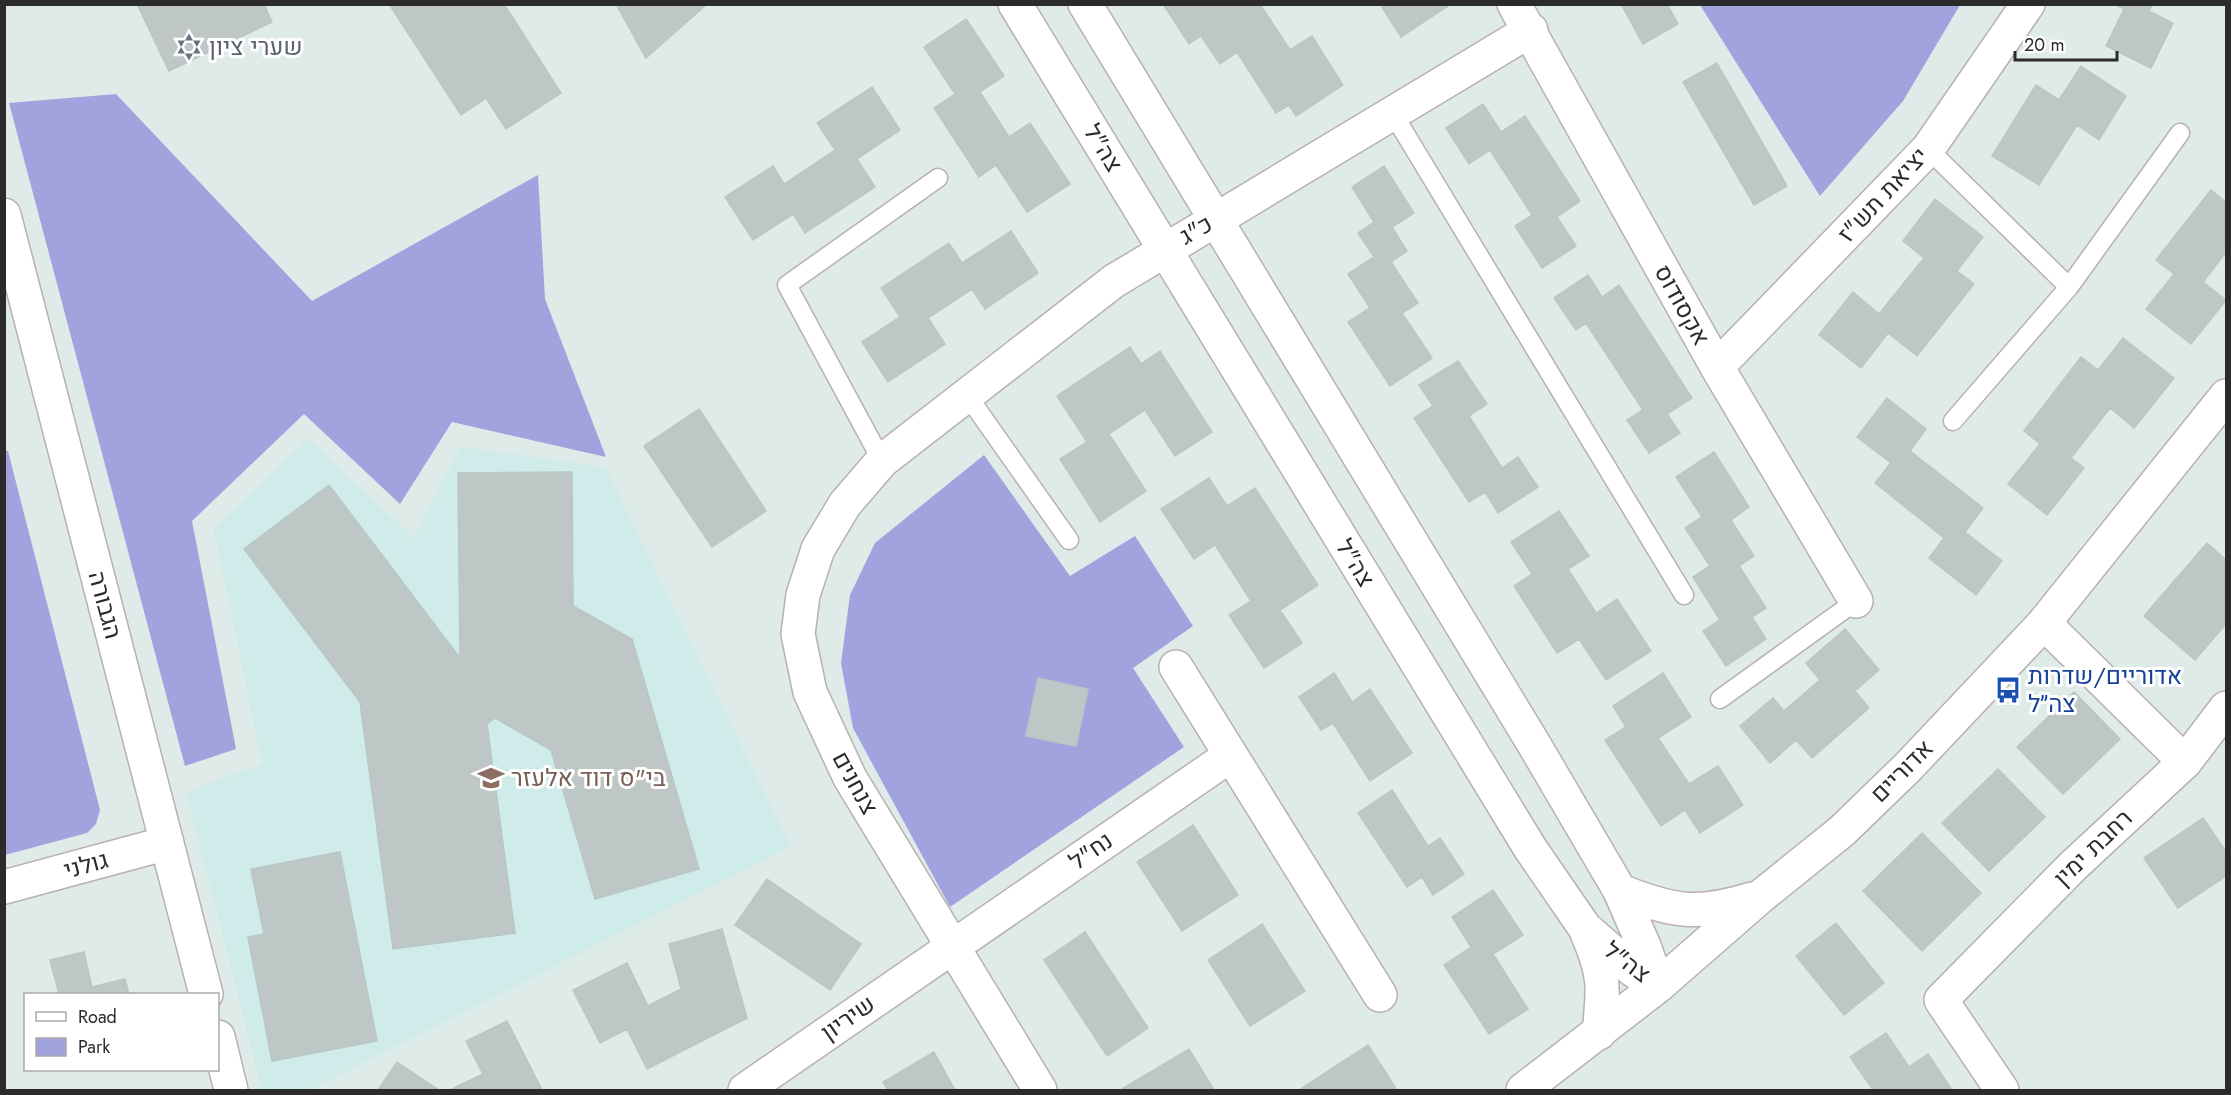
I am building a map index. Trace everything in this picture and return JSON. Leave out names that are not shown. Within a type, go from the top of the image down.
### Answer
[{"type":"street","name":"צה\"ל","points":[[1015,4],[1530,848],[1585,928],[1633,970],[1658,986]]},
{"type":"street","name":"צה\"ל","points":[[1085,4],[1535,746],[1620,891],[1644,946],[1658,986]]},
{"type":"street","name":"יציאת תש\"ז","points":[[1717,368],[1928,149],[2028,4]]},
{"type":"street","name":"כ\"ג","points":[[882,461],[1114,281],[1392,112],[1522,17]]},
{"type":"street","name":"אקסודוס","points":[[1522,17],[1717,368],[1856,601]]},
{"type":"street","name":"הגבורה","points":[[7,235],[206,993]]},
{"type":"street","name":"אדוריים","points":[[1523,1090],[1658,986],[1760,897],[1842,831],[1908,767],[2044,623],[2226,396]]},
{"type":"street","name":"צנחנים","points":[[882,461],[845,504],[818,549],[803,595],[798,634],[810,692],[850,778],[1040,1090]]},
{"type":"street","points":[[2044,623],[2185,762],[2226,708]]},
{"type":"street","points":[[1176,667],[1380,995]]},
{"type":"street","name":"נח\"ל","points":[[952,946],[1231,755]]},
{"type":"street","name":"רחבת ימין","points":[[2002,1090],[1941,1000],[2073,866],[2185,762]]},
{"type":"street","name":"גולני","points":[[4,887],[167,843]]},
{"type":"street","points":[[1620,891],[1660,907],[1692,911],[1718,910],[1760,897]]},
{"type":"street","points":[[1585,928],[1601,966],[1603,996],[1599,1033]]},
{"type":"street","name":"שיריון","points":[[745,1090],[952,946]]},
{"type":"street","points":[[219,1041],[231,1090]]},
{"type":"lane","points":[[1392,112],[1684,595]]},
{"type":"lane","points":[[1953,421],[2069,287],[2180,133]]},
{"type":"lane","points":[[1928,149],[2069,287]]},
{"type":"lane","points":[[882,461],[787,285],[938,177]]},
{"type":"lane","points":[[967,394],[1070,540]]},
{"type":"lane","points":[[1720,699],[1856,601]]},
{"type":"shaded area","name":"בי\"ס דוד אלעזר","points":[[308,439],[414,538],[460,447],[605,467],[791,847],[309,1090],[262,1090],[186,792],[262,764],[214,529]]},
{"type":"green space","points":[[1700,5],[1960,5],[1903,101],[1820,196]]},
{"type":"green space","points":[[116,94],[312,301],[538,175],[545,299],[606,457],[452,422],[400,504],[304,414],[192,521],[236,749],[185,766],[9,103]]},
{"type":"green space","points":[[5,451],[8,451],[100,810],[96,824],[87,833],[5,855]]},
{"type":"green space","points":[[984,455],[1070,576],[1135,536],[1193,626],[1133,668],[1184,747],[950,907],[853,728],[841,663],[850,595],[875,543]]},
{"type":"building","name":"שערי ציון","points":[[137,4],[264,4],[272,22],[169,71]]},
{"type":"building","points":[[389,4],[504,4],[561,93],[506,129],[486,98],[461,115]]},
{"type":"building","points":[[616,4],[707,4],[646,58]]},
{"type":"building","points":[[1163,4],[1260,4],[1290,50],[1312,36],[1343,85],[1296,116],[1289,105],[1276,113],[1237,52],[1220,64],[1201,36],[1189,44]]},
{"type":"building","points":[[1380,4],[1447,4],[1448,6],[1401,37]]},
{"type":"building","points":[[1621,4],[1667,4],[1678,24],[1643,44]]},
{"type":"building","points":[[2114,4],[2152,4],[2149,11],[2173,23],[2151,68],[2106,46],[2124,9]]},
{"type":"building","points":[[966,19],[1004,76],[980,92],[1009,137],[1030,123],[1070,184],[1027,212],[996,165],[979,177],[934,108],[955,94],[924,47]]},
{"type":"building","points":[[1717,63],[1787,186],[1754,205],[1683,82]]},
{"type":"building","points":[[2081,66],[2126,96],[2099,140],[2077,125],[2039,185],[1992,156],[2036,85],[2059,100]]},
{"type":"building","points":[[872,87],[900,130],[857,159],[875,187],[805,233],[793,214],[753,240],[725,197],[773,166],[784,184],[835,150],[817,123]]},
{"type":"building","points":[[1483,104],[1501,132],[1525,116],[1580,201],[1557,217],[1576,246],[1542,268],[1515,226],[1532,215],[1490,150],[1469,164],[1446,128]]},
{"type":"building","points":[[1384,166],[1414,213],[1392,227],[1407,251],[1391,262],[1418,303],[1402,313],[1432,358],[1390,386],[1348,322],[1370,308],[1348,274],[1374,257],[1358,233],[1374,222],[1352,187]]},
{"type":"building","points":[[2211,190],[2226,202],[2226,252],[2203,282],[2226,300],[2191,344],[2146,309],[2174,274],[2156,260]]},
{"type":"building","points":[[1935,199],[1983,237],[1957,271],[1974,284],[1917,356],[1888,333],[1861,368],[1819,335],[1853,292],[1879,314],[1924,258],[1903,241]]},
{"type":"building","points":[[1011,231],[1038,273],[985,309],[972,289],[928,318],[945,344],[888,382],[862,342],[900,317],[881,288],[949,243],[962,263]]},
{"type":"building","points":[[1588,275],[1602,297],[1619,285],[1692,398],[1667,414],[1680,433],[1649,453],[1627,420],[1643,410],[1586,323],[1576,330],[1554,298]]},
{"type":"building","points":[[2123,338],[2174,378],[2134,428],[2110,408],[2071,458],[2084,468],[2047,515],[2008,484],[2040,444],[2024,431],[2081,357],[2098,370]]},
{"type":"building","points":[[1130,347],[1141,364],[1160,351],[1212,432],[1175,456],[1145,410],[1109,434],[1146,491],[1100,522],[1060,459],[1087,442],[1057,396]]},
{"type":"building","points":[[1458,361],[1487,404],[1469,416],[1502,468],[1518,457],[1538,487],[1498,513],[1485,492],[1469,502],[1414,418],[1433,406],[1419,385]]},
{"type":"building","points":[[1887,398],[1926,429],[1910,451],[1983,508],[1965,532],[2002,561],[1976,595],[1929,558],[1944,538],[1875,483],[1891,463],[1857,437]]},
{"type":"building","points":[[699,409],[766,511],[712,547],[644,446]]},
{"type":"building","points":[[1714,452],[1749,507],[1731,520],[1754,556],[1739,566],[1766,608],[1752,617],[1766,639],[1726,666],[1703,631],[1720,620],[1693,577],[1710,566],[1685,528],[1702,517],[1676,477]]},
{"type":"building","points":[[572,472],[573,606],[632,639],[699,869],[595,899],[551,750],[495,718],[487,724],[515,933],[393,949],[360,702],[244,549],[329,485],[460,658],[458,473]]},
{"type":"building","points":[[1209,478],[1227,506],[1255,488],[1318,585],[1280,610],[1302,643],[1264,668],[1229,615],[1251,601],[1215,545],[1194,559],[1161,509]]},
{"type":"building","points":[[1559,511],[1589,556],[1568,569],[1596,613],[1617,599],[1651,651],[1606,680],[1579,639],[1557,653],[1514,586],[1532,574],[1511,542]]},
{"type":"building","points":[[2207,543],[2226,560],[2226,624],[2195,660],[2144,616]]},
{"type":"building","points":[[1845,629],[1879,670],[1855,691],[1869,708],[1812,758],[1796,740],[1770,763],[1740,726],[1773,698],[1784,711],[1820,680],[1806,663]]},
{"type":"building","points":[[1334,673],[1352,702],[1370,689],[1412,753],[1370,781],[1333,723],[1321,730],[1299,697]]},
{"type":"building","points":[[1663,673],[1691,717],[1658,738],[1689,784],[1718,766],[1743,805],[1700,833],[1685,810],[1661,826],[1605,740],[1626,727],[1613,706]]},
{"type":"building","points":[[1038,678],[1088,689],[1076,746],[1026,736]]},
{"type":"building","points":[[2074,692],[2120,739],[2063,794],[2017,747]]},
{"type":"building","points":[[1998,769],[2045,817],[1989,871],[1942,823]]},
{"type":"building","points":[[1392,790],[1428,846],[1440,838],[1464,874],[1433,895],[1422,877],[1407,887],[1358,813]]},
{"type":"building","points":[[2203,818],[2226,852],[2226,876],[2178,908],[2144,858]]},
{"type":"building","points":[[1193,825],[1238,895],[1182,931],[1137,862]]},
{"type":"building","points":[[1922,833],[1981,893],[1922,951],[1863,891]]},
{"type":"building","points":[[340,852],[377,1041],[272,1061],[248,937],[264,934],[251,869]]},
{"type":"building","points":[[767,879],[861,944],[830,990],[735,925]]},
{"type":"building","points":[[1493,890],[1523,935],[1493,954],[1528,1009],[1489,1034],[1444,965],[1471,947],[1452,917]]},
{"type":"building","points":[[1836,923],[1884,983],[1844,1015],[1796,956]]},
{"type":"building","points":[[1262,924],[1305,991],[1250,1026],[1208,960]]},
{"type":"building","points":[[722,929],[747,1018],[647,1069],[627,1029],[600,1043],[573,990],[627,963],[648,1006],[681,989],[669,944]]},
{"type":"building","points":[[1085,932],[1148,1028],[1107,1056],[1044,960]]},
{"type":"building","points":[[84,952],[92,987],[125,979],[129,993],[59,993],[50,960]]},
{"type":"building","points":[[507,1021],[542,1090],[450,1090],[483,1074],[466,1041]]},
{"type":"building","points":[[1886,1033],[1909,1067],[1928,1054],[1952,1090],[1873,1090],[1850,1057]]},
{"type":"building","points":[[1368,1045],[1397,1090],[1299,1090]]},
{"type":"building","points":[[1189,1049],[1214,1090],[1122,1090],[1122,1089]]},
{"type":"building","points":[[934,1052],[955,1090],[888,1090],[883,1082]]},
{"type":"building","points":[[397,1062],[439,1090],[378,1090]]},
{"type":"place","name":"שערי ציון","points":[[189,47]]},
{"type":"place","name":"אדוריים/שדרות צה״ל","points":[[2008,690]]},
{"type":"place","name":"בי\"ס דוד אלעזר","points":[[491,778]]}]
